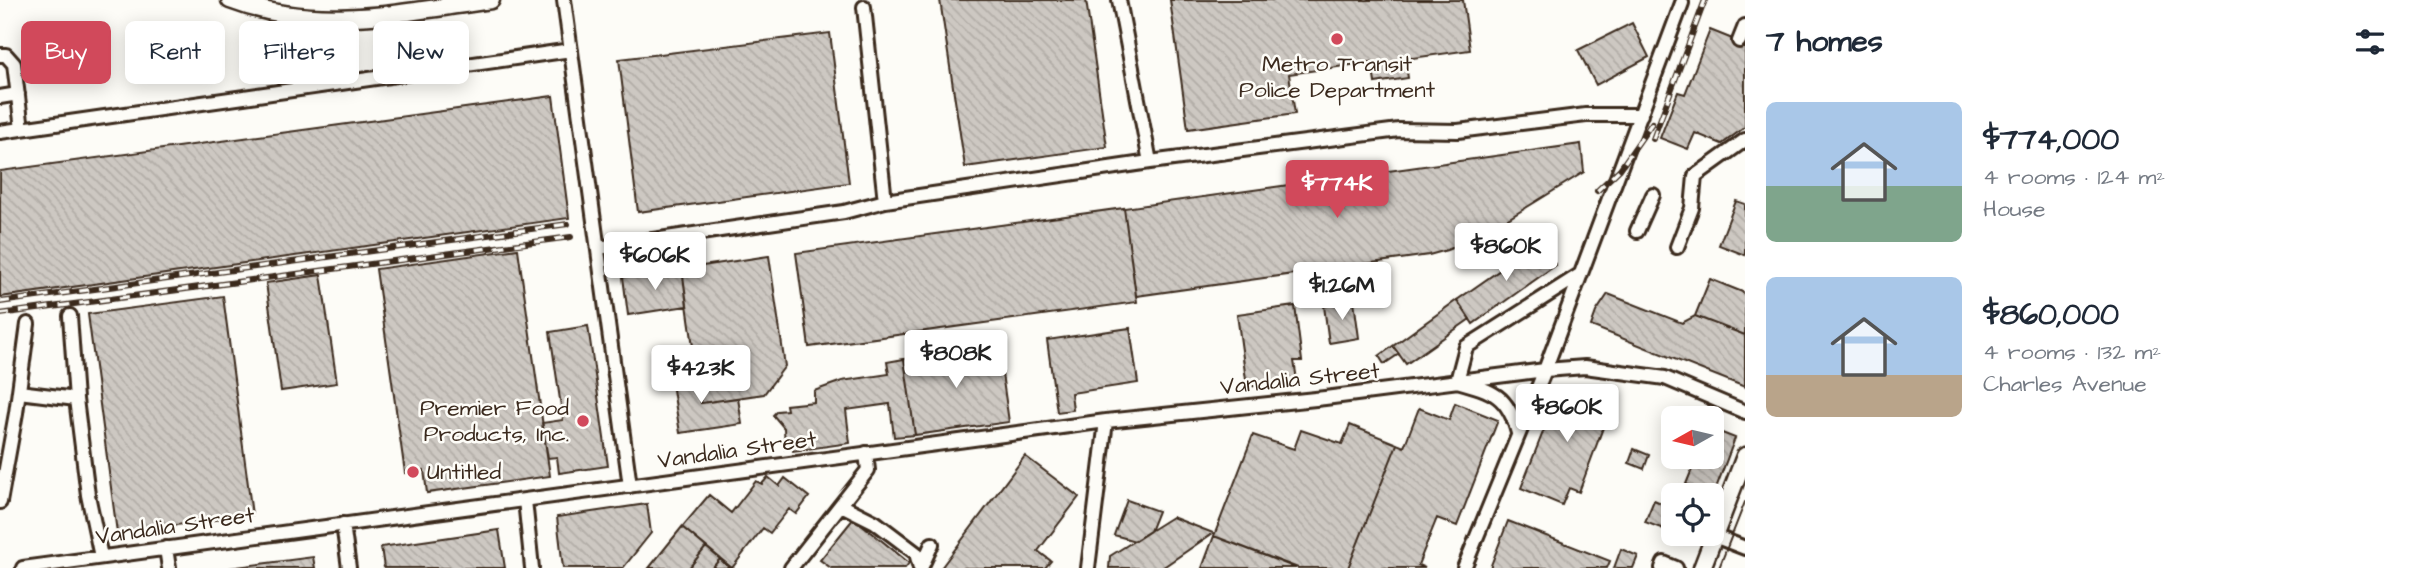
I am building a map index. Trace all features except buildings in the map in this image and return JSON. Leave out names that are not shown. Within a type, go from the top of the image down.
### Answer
[{"type":"main road","points":[[230,0],[277,14],[333,19],[362,18],[491,0]]},
{"type":"main road","points":[[1724,507],[1745,457]]},
{"type":"main road","points":[[1702,568],[1709,546]]},
{"type":"street","points":[[564,0],[630,486]]},
{"type":"street","points":[[1119,0],[1150,162]]},
{"type":"street","points":[[1464,568],[1545,370],[1682,3]]},
{"type":"street","points":[[864,7],[885,201]]},
{"type":"street","points":[[1739,41],[1745,26]]},
{"type":"street","points":[[0,132],[571,50]]},
{"type":"street","points":[[0,55],[6,55],[14,64],[22,129]]},
{"type":"street","points":[[0,97],[18,94]]},
{"type":"street","points":[[598,248],[844,212],[885,201],[1150,162],[1399,130],[1458,131],[1586,115],[1641,116]]},
{"type":"street","points":[[1676,247],[1692,208],[1695,176],[1745,140]]},
{"type":"street","points":[[1636,231],[1653,195]]},
{"type":"street","points":[[1457,381],[1466,347],[1581,274]]},
{"type":"street","points":[[70,316],[76,399],[88,495],[101,557]]},
{"type":"street","points":[[0,502],[28,324]]},
{"type":"street","name":"Vandalia Street","points":[[23,568],[1106,421],[1545,370],[1585,367],[1665,378],[1745,412]]},
{"type":"street","name":"Vandalia Street","points":[[1457,381],[1485,388],[1504,400],[1519,434]]},
{"type":"street","points":[[19,392],[76,399]]},
{"type":"street","points":[[1088,568],[1106,421]]},
{"type":"street","points":[[791,568],[868,470],[866,453]]},
{"type":"street","points":[[525,500],[532,568]]},
{"type":"street","points":[[841,505],[875,522],[916,553],[921,568]]},
{"type":"street","points":[[343,524],[349,568]]},
{"type":"street","points":[[1724,540],[1745,548]]},
{"type":"street","points":[[921,568],[932,544]]},
{"type":"street","points":[[166,548],[169,568]]},
{"type":"tram line","points":[[1719,568],[1745,502]]},
{"type":"railway","points":[[1653,139],[1705,0]]},
{"type":"railway","points":[[1597,191],[1620,169],[1652,123]]},
{"type":"railway","points":[[0,302],[568,224]]},
{"type":"railway","points":[[0,314],[571,237]]},
{"type":"place","name":"Metro Transit Police Department","points":[[1337,39]]},
{"type":"place","name":"Premier Food Products, Inc.","points":[[583,421]]},
{"type":"place","name":"Untitled","points":[[413,472]]}]
